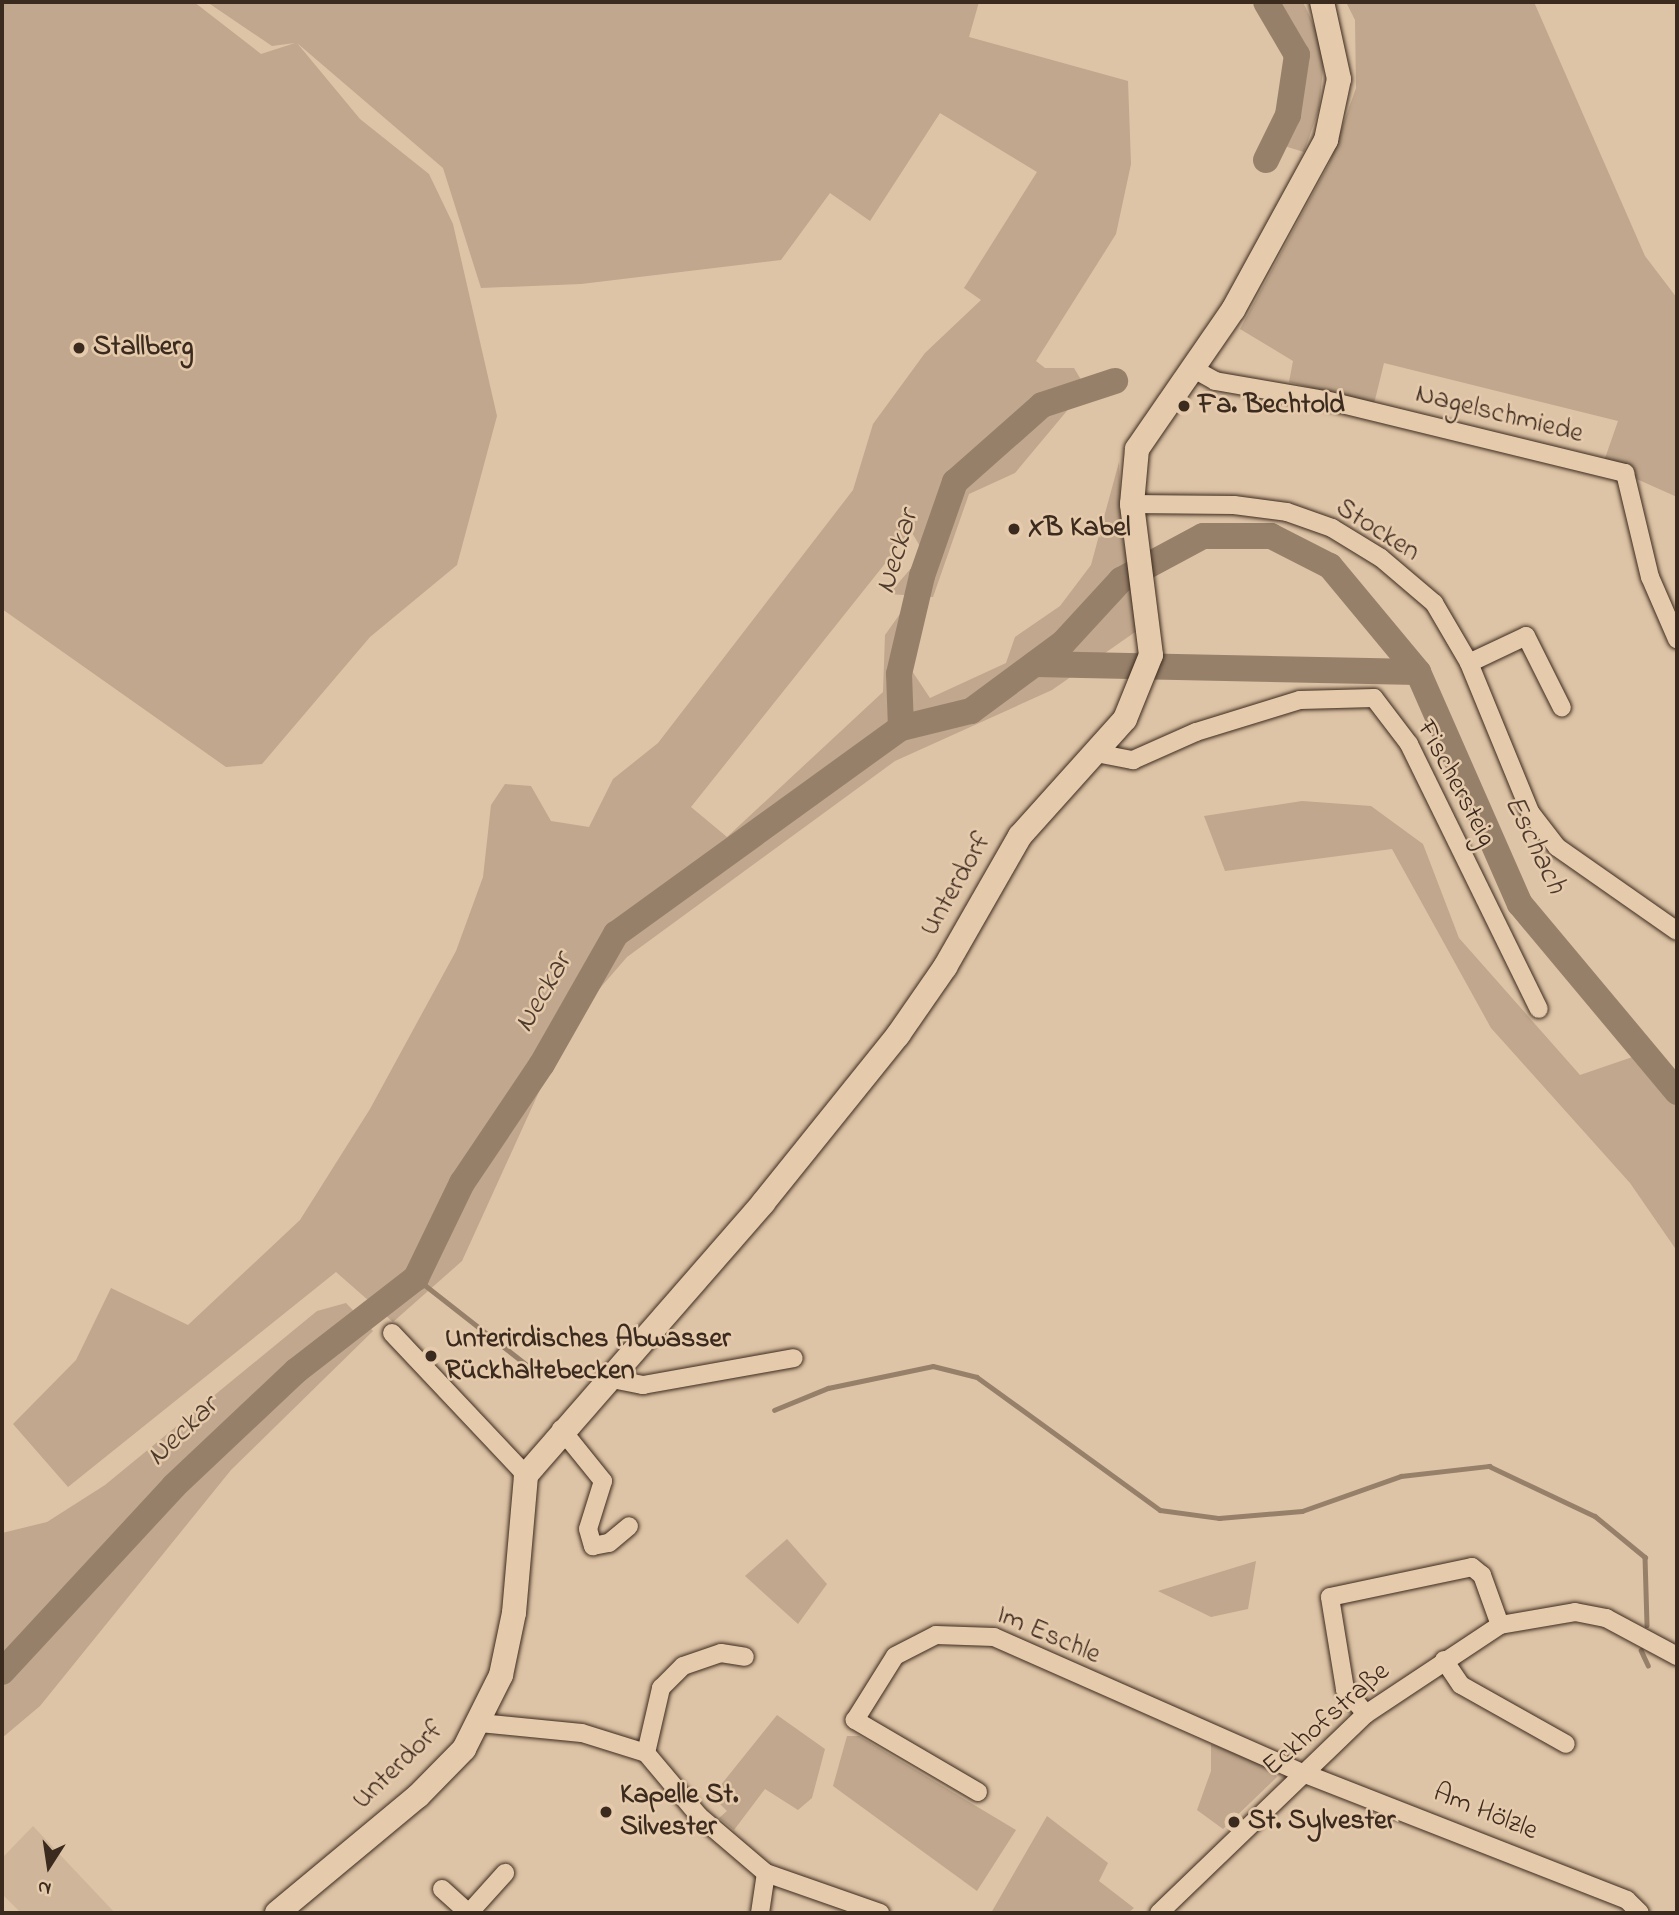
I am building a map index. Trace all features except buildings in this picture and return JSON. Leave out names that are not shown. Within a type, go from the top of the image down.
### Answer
[{"type":"street","name":"Unterdorf","points":[[277,1913],[418,1796],[480,1723],[501,1675],[514,1614],[526,1475],[561,1429],[763,1203],[898,1035],[945,967],[1020,836],[1125,719],[1147,671],[1146,589],[1132,504],[1137,449],[1233,310],[1332,122],[1338,58],[1322,2]]},
{"type":"street","name":"Nagelschmiede","points":[[1192,368],[1215,381],[1325,400],[1625,473],[1650,576],[1677,639]]},
{"type":"street","name":"Stocken","points":[[1132,504],[1234,505],[1287,512],[1332,528],[1381,558],[1434,603],[1469,663],[1530,812],[1557,847],[1677,931]]},
{"type":"street","points":[[1469,663],[1526,636],[1562,708]]},
{"type":"street","name":"Fischersteig","points":[[1096,753],[1133,761],[1196,732],[1300,700],[1374,698],[1409,744],[1539,1009]]},
{"type":"street","points":[[392,1333],[526,1475]]},
{"type":"street","points":[[607,1378],[643,1385],[794,1358]]},
{"type":"street","points":[[561,1429],[603,1481],[588,1529],[593,1546],[609,1543],[629,1526]]},
{"type":"street","points":[[1366,1714],[1345,1689],[1330,1597],[1472,1567],[1482,1575],[1500,1625],[1575,1612],[1606,1618],[1677,1656]]},
{"type":"street","name":"Eckhofstraße","points":[[1159,1913],[1366,1714],[1500,1625]]},
{"type":"street","name":"Im Eschle","points":[[978,1792],[855,1720],[895,1656],[936,1634],[994,1637],[1303,1773]]},
{"type":"street","points":[[646,1753],[661,1688],[682,1666],[721,1653],[745,1657]]},
{"type":"street","points":[[1444,1660],[1461,1685],[1566,1744]]},
{"type":"street","points":[[480,1723],[582,1733],[646,1753],[699,1816],[766,1873],[880,1913]]},
{"type":"street","name":"Am Hölzle","points":[[1303,1773],[1627,1900],[1640,1913]]},
{"type":"street","points":[[442,1889],[469,1913],[505,1873]]},
{"type":"street","points":[[760,1913],[766,1873]]},
{"type":"shaded area","points":[[2,2],[194,2],[261,54],[295,43],[272,46],[207,2],[979,2],[969,37],[1128,81],[1131,164],[1116,234],[1036,361],[1045,368],[1074,368],[1086,388],[1015,473],[969,494],[933,597],[889,594],[924,553],[911,531],[691,807],[727,837],[883,692],[885,635],[902,611],[924,615],[910,668],[930,698],[1006,663],[1015,637],[1060,606],[1091,565],[1119,462],[1122,531],[1138,630],[1052,690],[895,761],[627,957],[588,1002],[543,1083],[462,1261],[393,1322],[336,1272],[68,1487],[13,1424],[76,1360],[111,1288],[188,1325],[300,1220],[370,1109],[456,951],[483,877],[491,805],[505,784],[531,786],[551,821],[589,827],[613,779],[658,743],[853,490],[873,424],[925,353],[981,300],[964,288],[1037,172],[940,113],[870,221],[830,193],[781,260],[581,284],[481,288],[443,168],[297,43],[360,119],[429,174],[453,224],[497,416],[457,565],[370,637],[262,764],[226,767],[2,609]]},
{"type":"shaded area","points":[[1254,2],[1303,2],[1325,49],[1319,109],[1304,152],[1271,142],[1295,62],[1278,22]]},
{"type":"shaded area","points":[[1346,2],[1534,2],[1645,256],[1677,298],[1677,497],[1603,464],[1618,421],[1384,363],[1374,404],[1289,382],[1293,361],[1240,329],[1329,164],[1356,88],[1355,20]]},
{"type":"shaded area","points":[[1302,801],[1371,806],[1423,844],[1459,938],[1580,1075],[1650,1051],[1677,1076],[1677,1251],[1630,1183],[1491,1028],[1392,849],[1225,871],[1204,816]]},
{"type":"shaded area","points":[[346,1303],[373,1331],[231,1470],[40,1706],[2,1738],[2,1533],[47,1522],[105,1485],[317,1311]]},
{"type":"shaded area","points":[[787,1539],[827,1584],[798,1624],[745,1576]]},
{"type":"shaded area","points":[[1256,1561],[1248,1609],[1211,1617],[1158,1591]]},
{"type":"shaded area","points":[[777,1715],[825,1749],[812,1798],[798,1810],[765,1789],[734,1830],[719,1818],[727,1811],[712,1796]]},
{"type":"shaded area","points":[[847,1736],[859,1736],[1016,1830],[977,1891],[833,1786]]},
{"type":"shaded area","points":[[1211,1744],[1269,1767],[1277,1777],[1223,1829],[1197,1810],[1211,1771]]},
{"type":"shaded area","points":[[1047,1816],[1108,1863],[1099,1881],[1134,1908],[1128,1913],[991,1913]]},
{"type":"shaded area","points":[[33,1826],[115,1913],[21,1913],[2,1894],[2,1858]]},
{"type":"waterway","name":"Neckar","points":[[1266,2],[1297,55],[1288,115],[1266,160]]},
{"type":"waterway","name":"Neckar","points":[[2,1672],[174,1486],[296,1371],[416,1278],[462,1183],[542,1064],[616,934],[901,728],[899,674],[922,576],[955,482],[1042,405],[1115,381]]},
{"type":"waterway","name":"Eschach","points":[[901,728],[971,711],[1063,643],[1121,580],[1203,536],[1271,536],[1330,566],[1418,672],[1520,904],[1677,1092]]},
{"type":"waterway","name":"Eschach","points":[[1035,664],[1418,672]]},
{"type":"waterway","points":[[416,1278],[536,1372]]},
{"type":"waterway","points":[[774,1410],[828,1388],[933,1366],[977,1377],[1160,1510],[1219,1518],[1302,1511],[1401,1476],[1489,1466],[1595,1516],[1645,1557],[1647,1625]]},
{"type":"waterway","points":[[1641,1650],[1648,1665]]},
{"type":"place","name":"Stallberg","points":[[79,348]]},
{"type":"place","name":"Fa. Bechtold","points":[[1184,406]]},
{"type":"place","name":"XB Kabel","points":[[1014,529]]},
{"type":"place","name":"Unterirdisches Abwasser Rückhaltebecken","points":[[431,1356]]},
{"type":"place","name":"Kapelle St. Silvester","points":[[606,1812]]},
{"type":"place","name":"St. Sylvester","points":[[1234,1822]]}]
